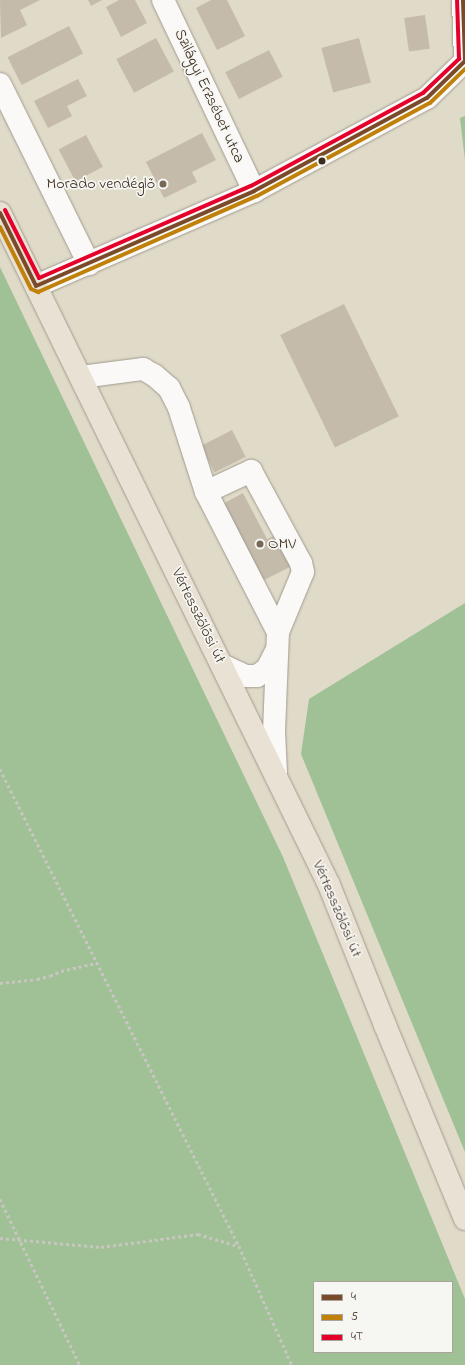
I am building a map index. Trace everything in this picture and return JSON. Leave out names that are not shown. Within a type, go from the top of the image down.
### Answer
[{"type":"main road","name":"Vértesszőlősi út","points":[[0,213],[276,773],[329,885],[384,1025],[465,1219]]},
{"type":"street","name":"Szilágyi Erzsébet utca","points":[[163,0],[254,191]]},
{"type":"street","points":[[36,286],[254,191],[427,98],[465,61],[464,0]]},
{"type":"street","points":[[0,84],[89,264]]},
{"type":"street","points":[[81,377],[143,369],[154,375],[169,388],[179,408],[206,492],[277,642],[274,732],[276,773]]},
{"type":"street","points":[[206,492],[251,471],[301,563],[303,572],[267,669],[257,676],[246,676],[222,665]]},
{"type":"path","points":[[0,769],[239,1246],[292,1365]]},
{"type":"path","points":[[0,983],[37,979],[62,971],[97,963]]},
{"type":"path","points":[[0,1199],[80,1365]]},
{"type":"path","points":[[0,1238],[101,1247],[198,1234],[239,1246]]},
{"type":"green space","points":[[465,116],[465,160],[460,118]]},
{"type":"green space","points":[[0,267],[283,857],[465,1299],[465,1365],[0,1365]]},
{"type":"green space","points":[[465,603],[465,1152],[301,754],[309,699]]},
{"type":"building","points":[[0,0],[40,0],[20,10],[27,25],[1,38]]},
{"type":"building","points":[[88,0],[102,0],[91,6]]},
{"type":"building","points":[[119,0],[135,0],[147,23],[121,37],[106,7]]},
{"type":"building","points":[[211,0],[227,0],[245,36],[217,50],[196,8]]},
{"type":"building","points":[[425,15],[430,49],[409,52],[404,18]]},
{"type":"building","points":[[69,26],[83,54],[22,85],[8,57]]},
{"type":"building","points":[[156,38],[174,72],[134,93],[116,59]]},
{"type":"building","points":[[359,38],[371,82],[333,93],[321,48]]},
{"type":"building","points":[[269,50],[283,77],[239,99],[225,72]]},
{"type":"building","points":[[78,79],[87,96],[67,106],[72,116],[48,128],[34,101]]},
{"type":"building","points":[[202,133],[216,160],[192,172],[197,182],[164,198],[146,162]]},
{"type":"building","points":[[86,135],[103,167],[76,181],[59,150]]},
{"type":"building","points":[[344,304],[399,416],[335,447],[280,335]]},
{"type":"building","points":[[232,430],[246,457],[214,473],[201,446]]},
{"type":"building","name":"OMV","points":[[243,493],[267,539],[276,535],[292,566],[248,588],[219,506]]},
{"type":"transit line","name":"4T","points":[[5,210],[39,278],[251,186],[423,93],[459,59],[457,0]]},
{"type":"transit line","name":"4","points":[[0,213],[36,286],[254,191],[427,98],[465,61],[463,0]]},
{"type":"transit line","name":"5","points":[[0,227],[31,289],[38,292],[257,196],[430,103],[465,69]]},
{"type":"place","name":"Morado vendéglő","points":[[163,184]]},
{"type":"place","name":"OMV","points":[[260,544]]}]
